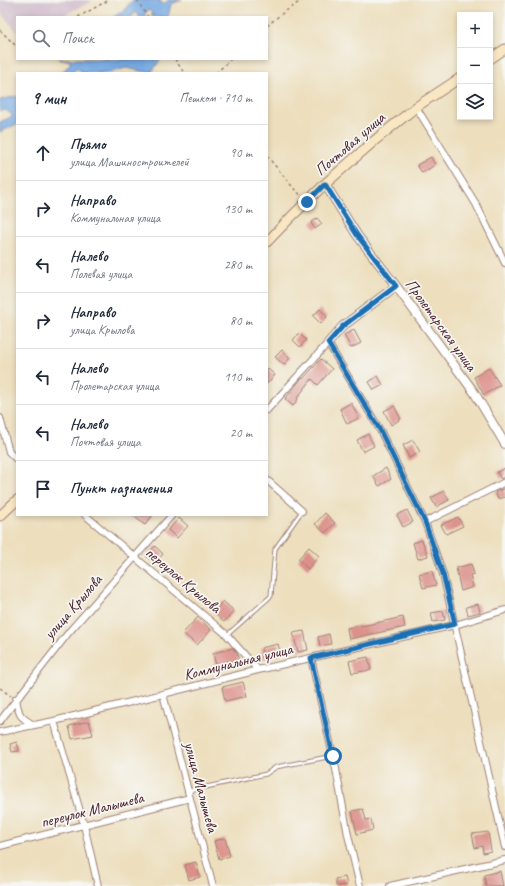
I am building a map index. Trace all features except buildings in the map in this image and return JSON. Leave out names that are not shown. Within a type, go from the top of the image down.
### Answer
[{"type":"main road","points":[[493,56],[505,49]]},
{"type":"main road","name":"Почтовая улица","points":[[268,241],[325,184],[374,141],[416,107],[457,80]]},
{"type":"main road","points":[[0,516],[16,501]]},
{"type":"street","points":[[416,107],[476,204],[505,263]]},
{"type":"street","name":"Пролетарская улица","points":[[325,184],[357,235],[474,392],[505,444]]},
{"type":"street","points":[[268,409],[343,326],[396,286]]},
{"type":"street","points":[[328,343],[380,430],[425,522],[443,574],[505,847]]},
{"type":"street","points":[[0,418],[9,452],[16,459]]},
{"type":"street","points":[[268,481],[302,511]]},
{"type":"street","points":[[425,522],[505,482]]},
{"type":"street","name":"переулок Крылова","points":[[86,516],[227,635],[258,670]]},
{"type":"street","name":"улица Крылова","points":[[0,721],[69,632],[171,516]]},
{"type":"street","name":"Коммунальная улица","points":[[0,732],[54,721],[258,670],[455,624],[505,610]]},
{"type":"street","points":[[311,658],[360,886]]},
{"type":"street","name":"улица Малышева","points":[[164,694],[213,886]]},
{"type":"street","points":[[16,700],[19,713],[25,720],[34,725]]},
{"type":"street","points":[[54,721],[84,825],[98,886]]},
{"type":"street","name":"переулок Малышева","points":[[0,846],[190,798]]},
{"type":"street","points":[[390,886],[505,860]]},
{"type":"lane","points":[[227,635],[271,596],[275,549],[302,511]]},
{"type":"lane","points":[[188,791],[266,774],[276,767],[333,756]]},
{"type":"path","points":[[80,16],[109,0]]},
{"type":"path","points":[[137,0],[147,16]]},
{"type":"path","points":[[268,25],[302,0]]},
{"type":"path","points":[[0,30],[16,46]]},
{"type":"path","points":[[176,60],[183,72]]},
{"type":"path","points":[[217,72],[230,60]]},
{"type":"path","points":[[268,157],[307,202]]},
{"type":"path","points":[[0,688],[16,700]]},
{"type":"shaded area","points":[[0,0],[91,0],[91,2],[62,16],[16,16],[16,31],[0,12]]},
{"type":"water","points":[[133,0],[160,0],[161,3],[164,4],[168,0],[182,0],[171,4],[168,16],[152,16],[152,12],[149,10],[145,13],[145,16],[138,16],[134,13],[132,16],[115,16],[123,11]]},
{"type":"water","points":[[70,60],[160,60],[152,72],[126,68],[112,72],[81,72],[77,68],[73,72],[62,72],[70,64]]},
{"type":"water","points":[[16,96],[16,125],[0,132],[0,122],[13,116],[6,110],[0,111],[0,100]]},
{"type":"route","points":[[307,202],[325,184],[357,235],[396,286],[343,326],[328,343],[380,430],[425,522],[443,574],[455,624],[311,658],[333,756]]}]
